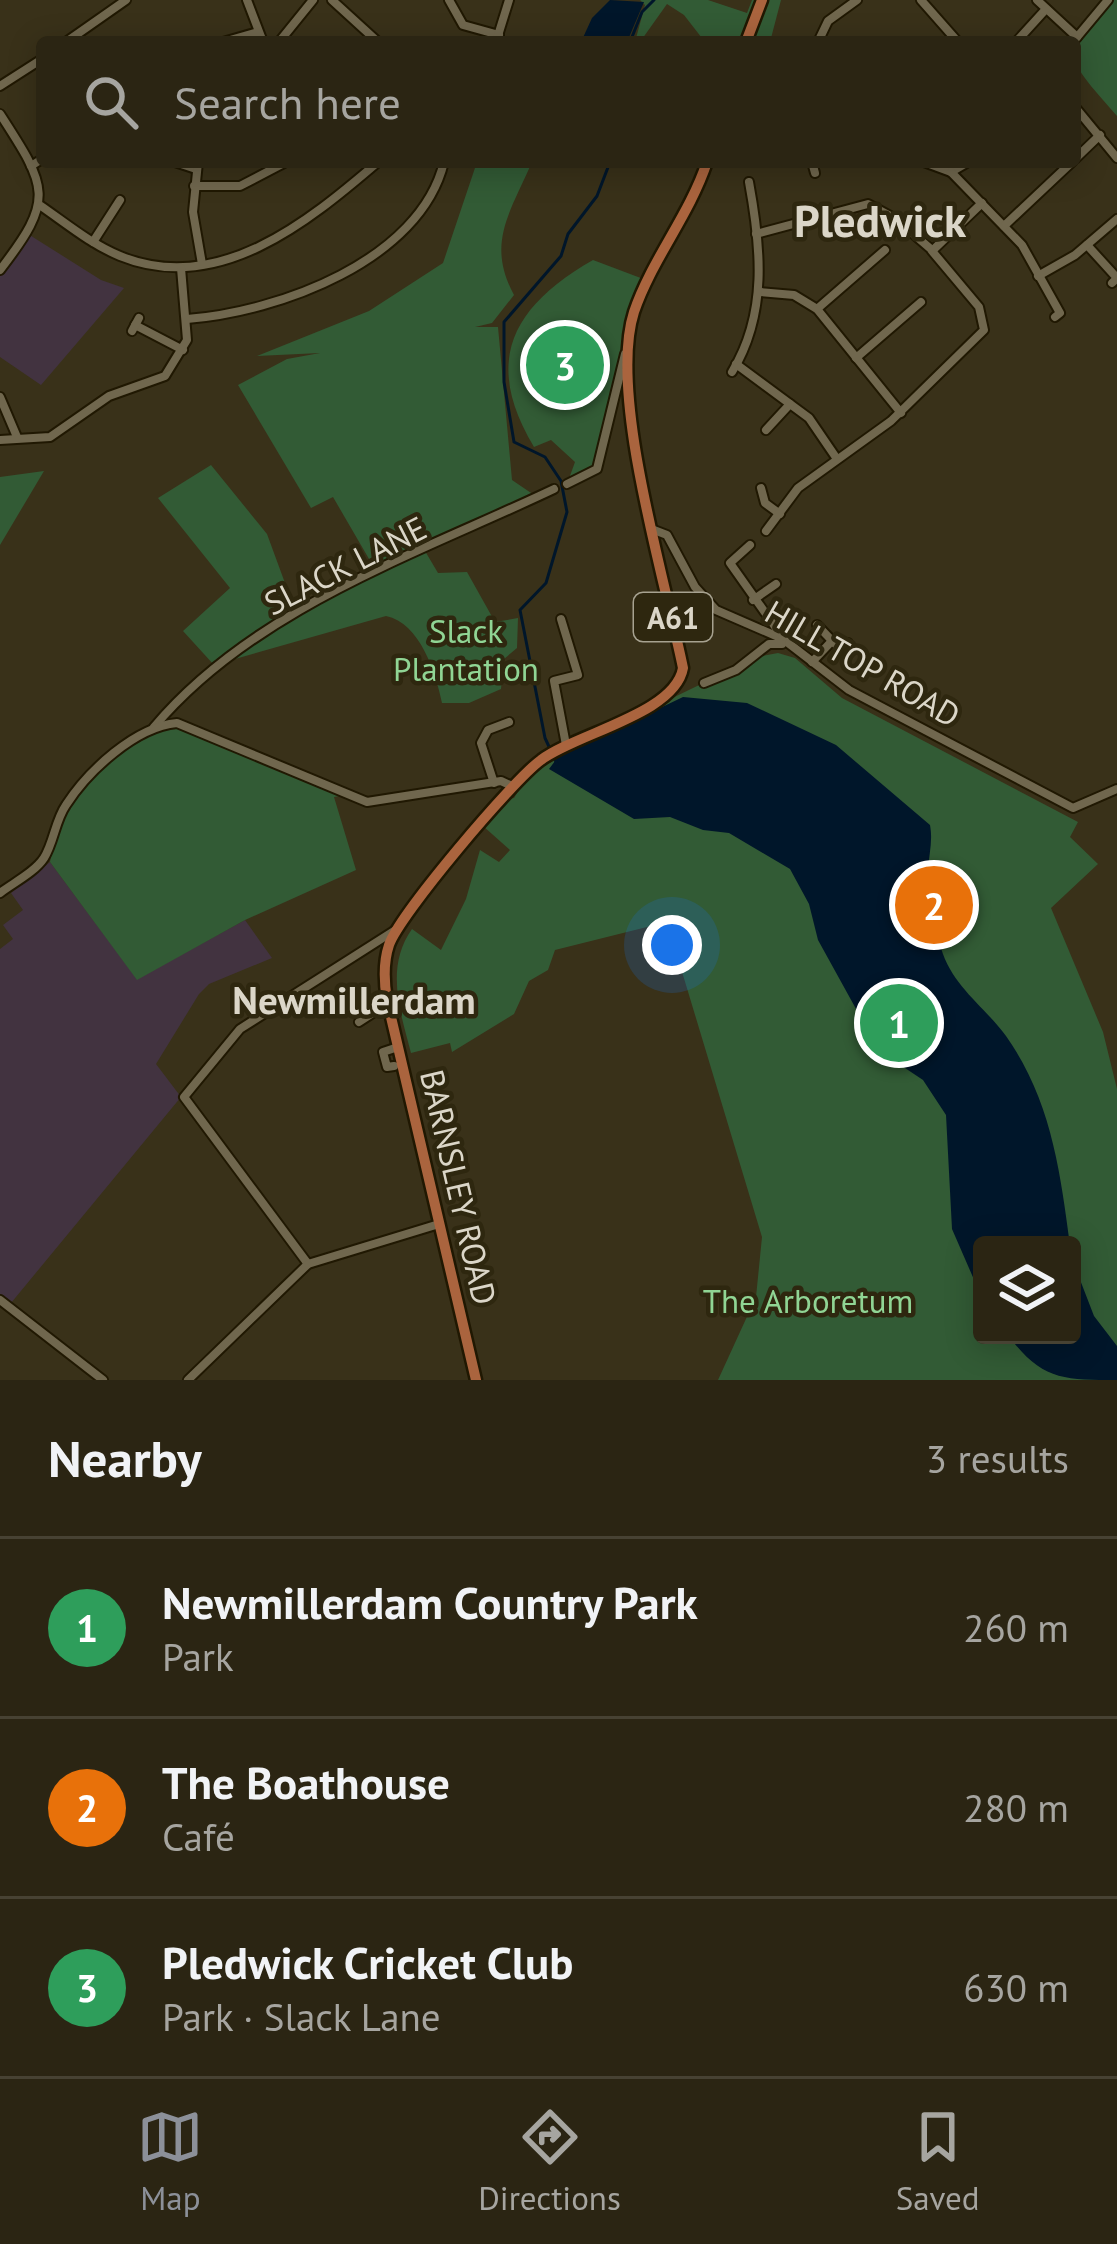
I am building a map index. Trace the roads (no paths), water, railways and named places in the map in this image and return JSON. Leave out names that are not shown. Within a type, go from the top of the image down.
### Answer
[{"type":"main road","points":[[748,36],[762,0]]},
{"type":"main road","name":"BARNSLEY ROAD","points":[[476,1380],[388,1004],[385,964],[397,929],[514,787],[557,750],[662,699],[680,680],[683,668],[630,411],[625,354],[646,280],[685,214],[704,168]]},
{"type":"street","points":[[75,36],[126,0]]},
{"type":"street","points":[[248,0],[259,36]]},
{"type":"street","points":[[284,36],[313,0]]},
{"type":"street","points":[[332,0],[371,36]]},
{"type":"street","points":[[449,0],[463,25],[493,36]]},
{"type":"street","points":[[499,36],[509,0]]},
{"type":"street","points":[[821,36],[828,21],[856,0]]},
{"type":"street","points":[[921,0],[953,36]]},
{"type":"street","points":[[1037,0],[1071,36]]},
{"type":"street","points":[[1078,36],[1108,0]]},
{"type":"street","points":[[1021,36],[1046,9]]},
{"type":"street","points":[[243,36],[257,32]]},
{"type":"street","points":[[0,86],[36,63]]},
{"type":"street","points":[[0,114],[31,166],[41,206],[28,234],[0,270]]},
{"type":"street","points":[[1081,114],[1117,158]]},
{"type":"street","points":[[1081,153],[1100,135]]},
{"type":"street","points":[[31,166],[36,163]]},
{"type":"street","points":[[197,168],[194,186],[202,264]]},
{"type":"street","points":[[194,186],[240,186],[274,168]]},
{"type":"street","points":[[41,206],[93,242],[132,260],[181,268],[286,234],[370,168]]},
{"type":"street","points":[[187,319],[226,314],[342,276],[416,219],[432,197],[442,168]]},
{"type":"street","points":[[814,168],[815,173]]},
{"type":"street","points":[[940,168],[951,172],[1022,244],[1059,316]]},
{"type":"street","points":[[951,172],[958,168]]},
{"type":"street","points":[[1004,226],[1065,168]]},
{"type":"street","points":[[749,182],[760,292],[753,330],[734,368],[817,425],[837,458]]},
{"type":"street","points":[[93,242],[120,200]]},
{"type":"street","points":[[932,251],[982,203]]},
{"type":"street","points":[[756,234],[868,204],[896,219],[932,251],[980,307],[983,330],[901,413],[809,482],[766,531]]},
{"type":"street","points":[[1038,276],[1117,219]]},
{"type":"street","points":[[1087,245],[1117,278],[1112,283]]},
{"type":"street","points":[[817,309],[882,257]]},
{"type":"street","points":[[0,440],[61,433],[119,392],[155,383],[183,350],[187,319],[181,268]]},
{"type":"street","points":[[760,292],[794,295],[817,309],[901,413]]},
{"type":"street","points":[[856,358],[916,303]]},
{"type":"street","points":[[136,324],[183,350]]},
{"type":"street","points":[[567,484],[597,470],[625,354]]},
{"type":"street","points":[[0,397],[16,437]]},
{"type":"street","points":[[772,428],[790,404]]},
{"type":"street","points":[[761,488],[765,503],[782,514]]},
{"type":"street","name":"SLACK LANE","points":[[154,728],[214,665],[296,614],[554,489]]},
{"type":"street","name":"HILL TOP ROAD","points":[[654,530],[667,535],[698,592],[716,610],[783,639],[849,690],[1078,809],[1117,789]]},
{"type":"street","points":[[749,545],[730,563],[783,639]]},
{"type":"street","points":[[753,600],[776,584]]},
{"type":"street","points":[[557,750],[554,681],[578,675],[561,619]]},
{"type":"street","points":[[817,625],[841,650],[848,643]]},
{"type":"street","points":[[812,662],[830,643]]},
{"type":"street","points":[[704,683],[736,670],[769,644],[795,649]]},
{"type":"street","points":[[172,705],[177,723]]},
{"type":"street","points":[[0,893],[44,857],[67,803],[82,787],[127,744],[154,728],[177,723],[367,802],[494,782],[514,787]]},
{"type":"street","points":[[494,782],[482,743],[488,730],[510,723]]},
{"type":"street","points":[[308,1264],[184,1097],[240,1029],[397,929]]},
{"type":"street","points":[[359,1022],[388,1004]]},
{"type":"street","points":[[394,1066],[387,1067],[383,1052],[398,1047]]},
{"type":"street","points":[[188,1380],[308,1264],[440,1224]]},
{"type":"street","points":[[0,1300],[103,1380]]},
{"type":"water","points":[[610,0],[644,2],[630,36],[584,36],[592,18]]},
{"type":"water","points":[[683,697],[747,703],[836,745],[930,825],[929,887],[941,948],[961,985],[1006,1036],[1034,1085],[1057,1163],[1069,1236],[973,1236],[973,1277],[952,1229],[946,1115],[923,1080],[899,1064],[866,1027],[818,940],[809,904],[790,869],[729,833],[703,830],[670,817],[634,819],[549,769],[558,757]]},
{"type":"water","points":[[1081,1282],[1094,1316],[1117,1346],[1117,1380],[1067,1378],[1043,1369],[1015,1344],[1081,1344]]},
{"type":"waterway","points":[[632,36],[642,12],[654,0]]},
{"type":"waterway","points":[[557,764],[545,738],[520,610],[546,583],[567,512],[561,481],[545,457],[514,442],[504,382],[504,322],[561,256],[568,234],[597,196],[608,168]]},
{"type":"place","name":"Pledwick Cricket Club","points":[[565,365]]},
{"type":"place","name":"The Boathouse","points":[[934,905]]},
{"type":"place","name":"Newmillerdam Country Park","points":[[899,1023]]},
{"type":"district","name":"Pledwick","points":[[880,220]]},
{"type":"district","name":"Newmillerdam","points":[[354,999]]},
{"type":"park label","name":"Slack Plantation","points":[[466,649]]},
{"type":"park label","name":"The Arboretum","points":[[808,1300]]}]
